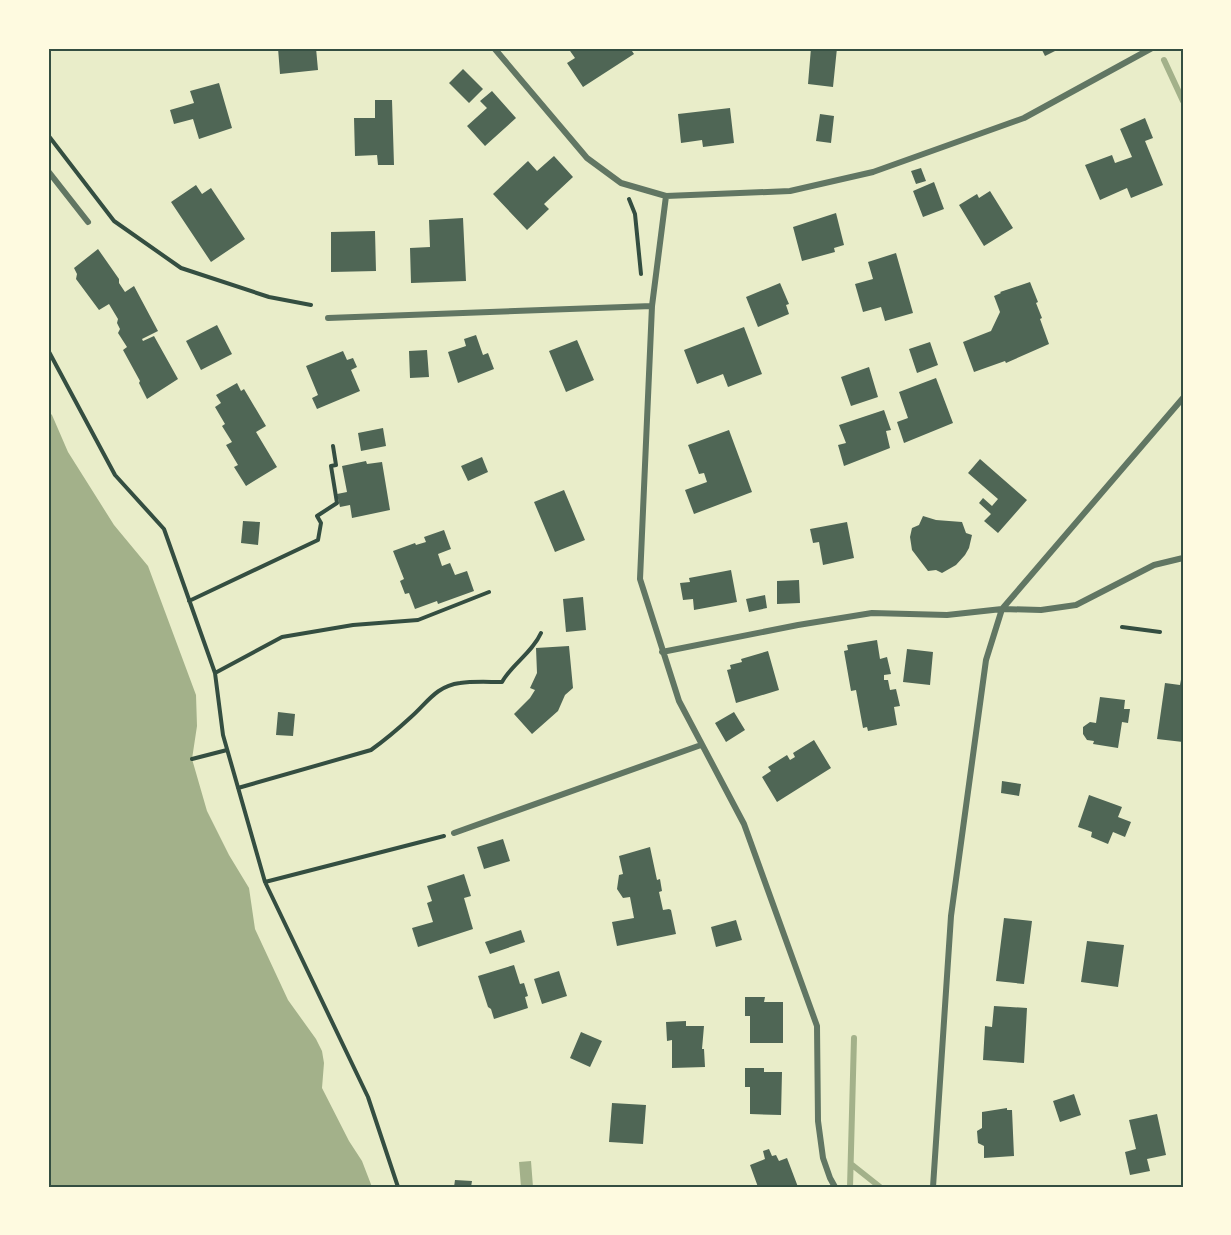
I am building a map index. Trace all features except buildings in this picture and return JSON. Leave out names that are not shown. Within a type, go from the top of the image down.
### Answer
[{"type":"street","points":[[494,48],[587,158],[624,184],[666,196],[790,191],[873,172],[1024,118],[1152,48]]},
{"type":"street","points":[[48,171],[88,222]]},
{"type":"street","points":[[666,196],[652,306],[640,579],[679,701],[744,824],[817,1026],[818,1121],[823,1158],[835,1187]]},
{"type":"street","points":[[328,318],[652,306]]},
{"type":"street","points":[[933,1187],[951,916],[986,660],[1002,609],[1183,398]]},
{"type":"street","points":[[662,652],[872,613],[947,615],[1002,609],[1041,610],[1077,605],[1154,565],[1183,558]]},
{"type":"street","points":[[454,833],[701,745]]},
{"type":"path","points":[[48,135],[114,221],[181,268],[269,297],[311,305]]},
{"type":"path","points":[[624,184],[635,214],[641,256],[641,276]]},
{"type":"path","points":[[48,350],[115,475],[164,529],[215,673],[223,735],[265,882],[368,1097],[398,1187]]},
{"type":"path","points":[[189,601],[318,540],[321,523],[317,516],[338,503],[331,466],[336,465],[333,446]]},
{"type":"path","points":[[215,673],[282,638],[353,625],[418,620],[489,592]]},
{"type":"path","points":[[1122,627],[1160,632]]},
{"type":"path","points":[[238,788],[371,750],[388,739],[414,715],[426,700],[443,688],[459,683],[502,682],[508,672],[530,651],[541,633]]},
{"type":"path","points":[[192,759],[227,750]]},
{"type":"path","points":[[265,882],[454,833]]},
{"type":"shaded area","points":[[48,411],[52,415],[68,452],[114,525],[148,566],[196,695],[197,726],[192,759],[207,811],[249,888],[255,929],[288,1000],[322,1051],[324,1063],[322,1088],[362,1161],[372,1187],[48,1187]]},
{"type":"shaded area","points":[[531,1161],[533,1187],[521,1187],[519,1162]]},
{"type":"waterway","points":[[1164,60],[1183,101]]},
{"type":"waterway","points":[[850,1187],[854,1038]]},
{"type":"waterway","points":[[851,1164],[880,1187]]}]
